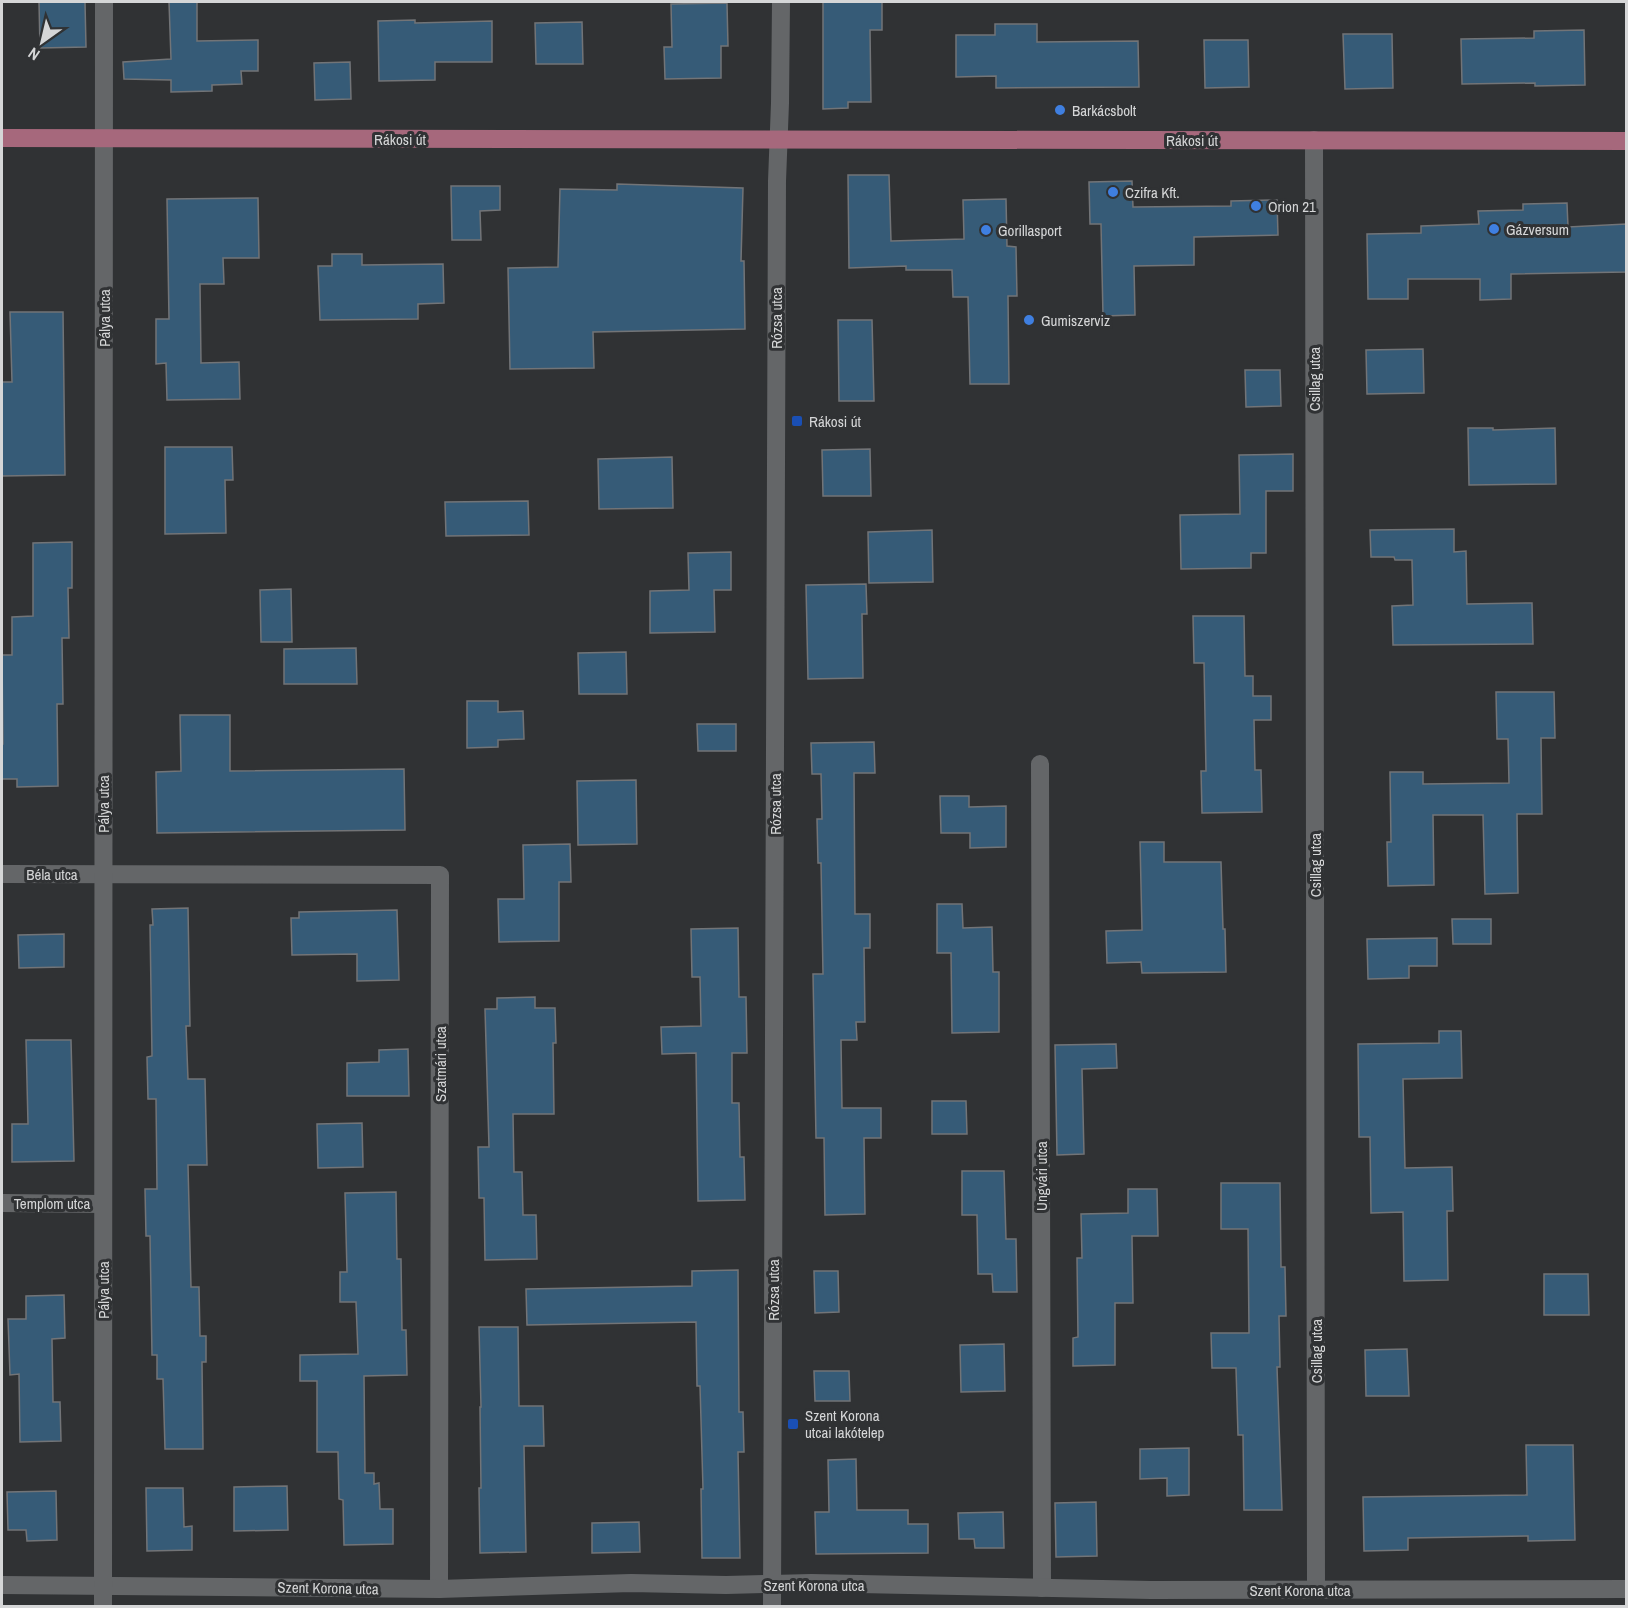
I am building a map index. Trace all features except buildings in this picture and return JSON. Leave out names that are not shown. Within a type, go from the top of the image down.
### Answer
[{"type":"main road","name":"Rákosi út","points":[[2,138],[1626,141]]},
{"type":"street","name":"Pálya utca","points":[[103,1606],[104,2]]},
{"type":"street","name":"Rózsa utca","points":[[772,1606],[777,193],[781,2]]},
{"type":"street","name":"Csillag utca","points":[[1314,140],[1316,1590]]},
{"type":"street","name":"Ungvári utca","points":[[1040,764],[1042,1588]]},
{"type":"street","name":"Béla utca","points":[[2,874],[103,873]]},
{"type":"street","name":"Szatmári utca","points":[[103,873],[440,874],[439,1589]]},
{"type":"street","name":"Templom utca","points":[[2,1203],[103,1203]]},
{"type":"street","name":"Szent Korona utca","points":[[2,1585],[439,1589],[631,1582],[811,1583],[1042,1588],[1152,1598],[1316,1590],[1626,1589]]},
{"type":"place","name":"Barkácsbolt","points":[[1060,110]]},
{"type":"place","name":"Czifra Kft.","points":[[1113,192]]},
{"type":"place","name":"Orion 21","points":[[1256,206]]},
{"type":"place","name":"Gázversum","points":[[1494,229]]},
{"type":"place","name":"Gorillasport","points":[[986,230]]},
{"type":"place","name":"Gumiszerviz","points":[[1029,320]]},
{"type":"place","name":"Rákosi út","points":[[797,421]]},
{"type":"place","name":"Szent Korona utcai lakótelep","points":[[793,1424]]}]
